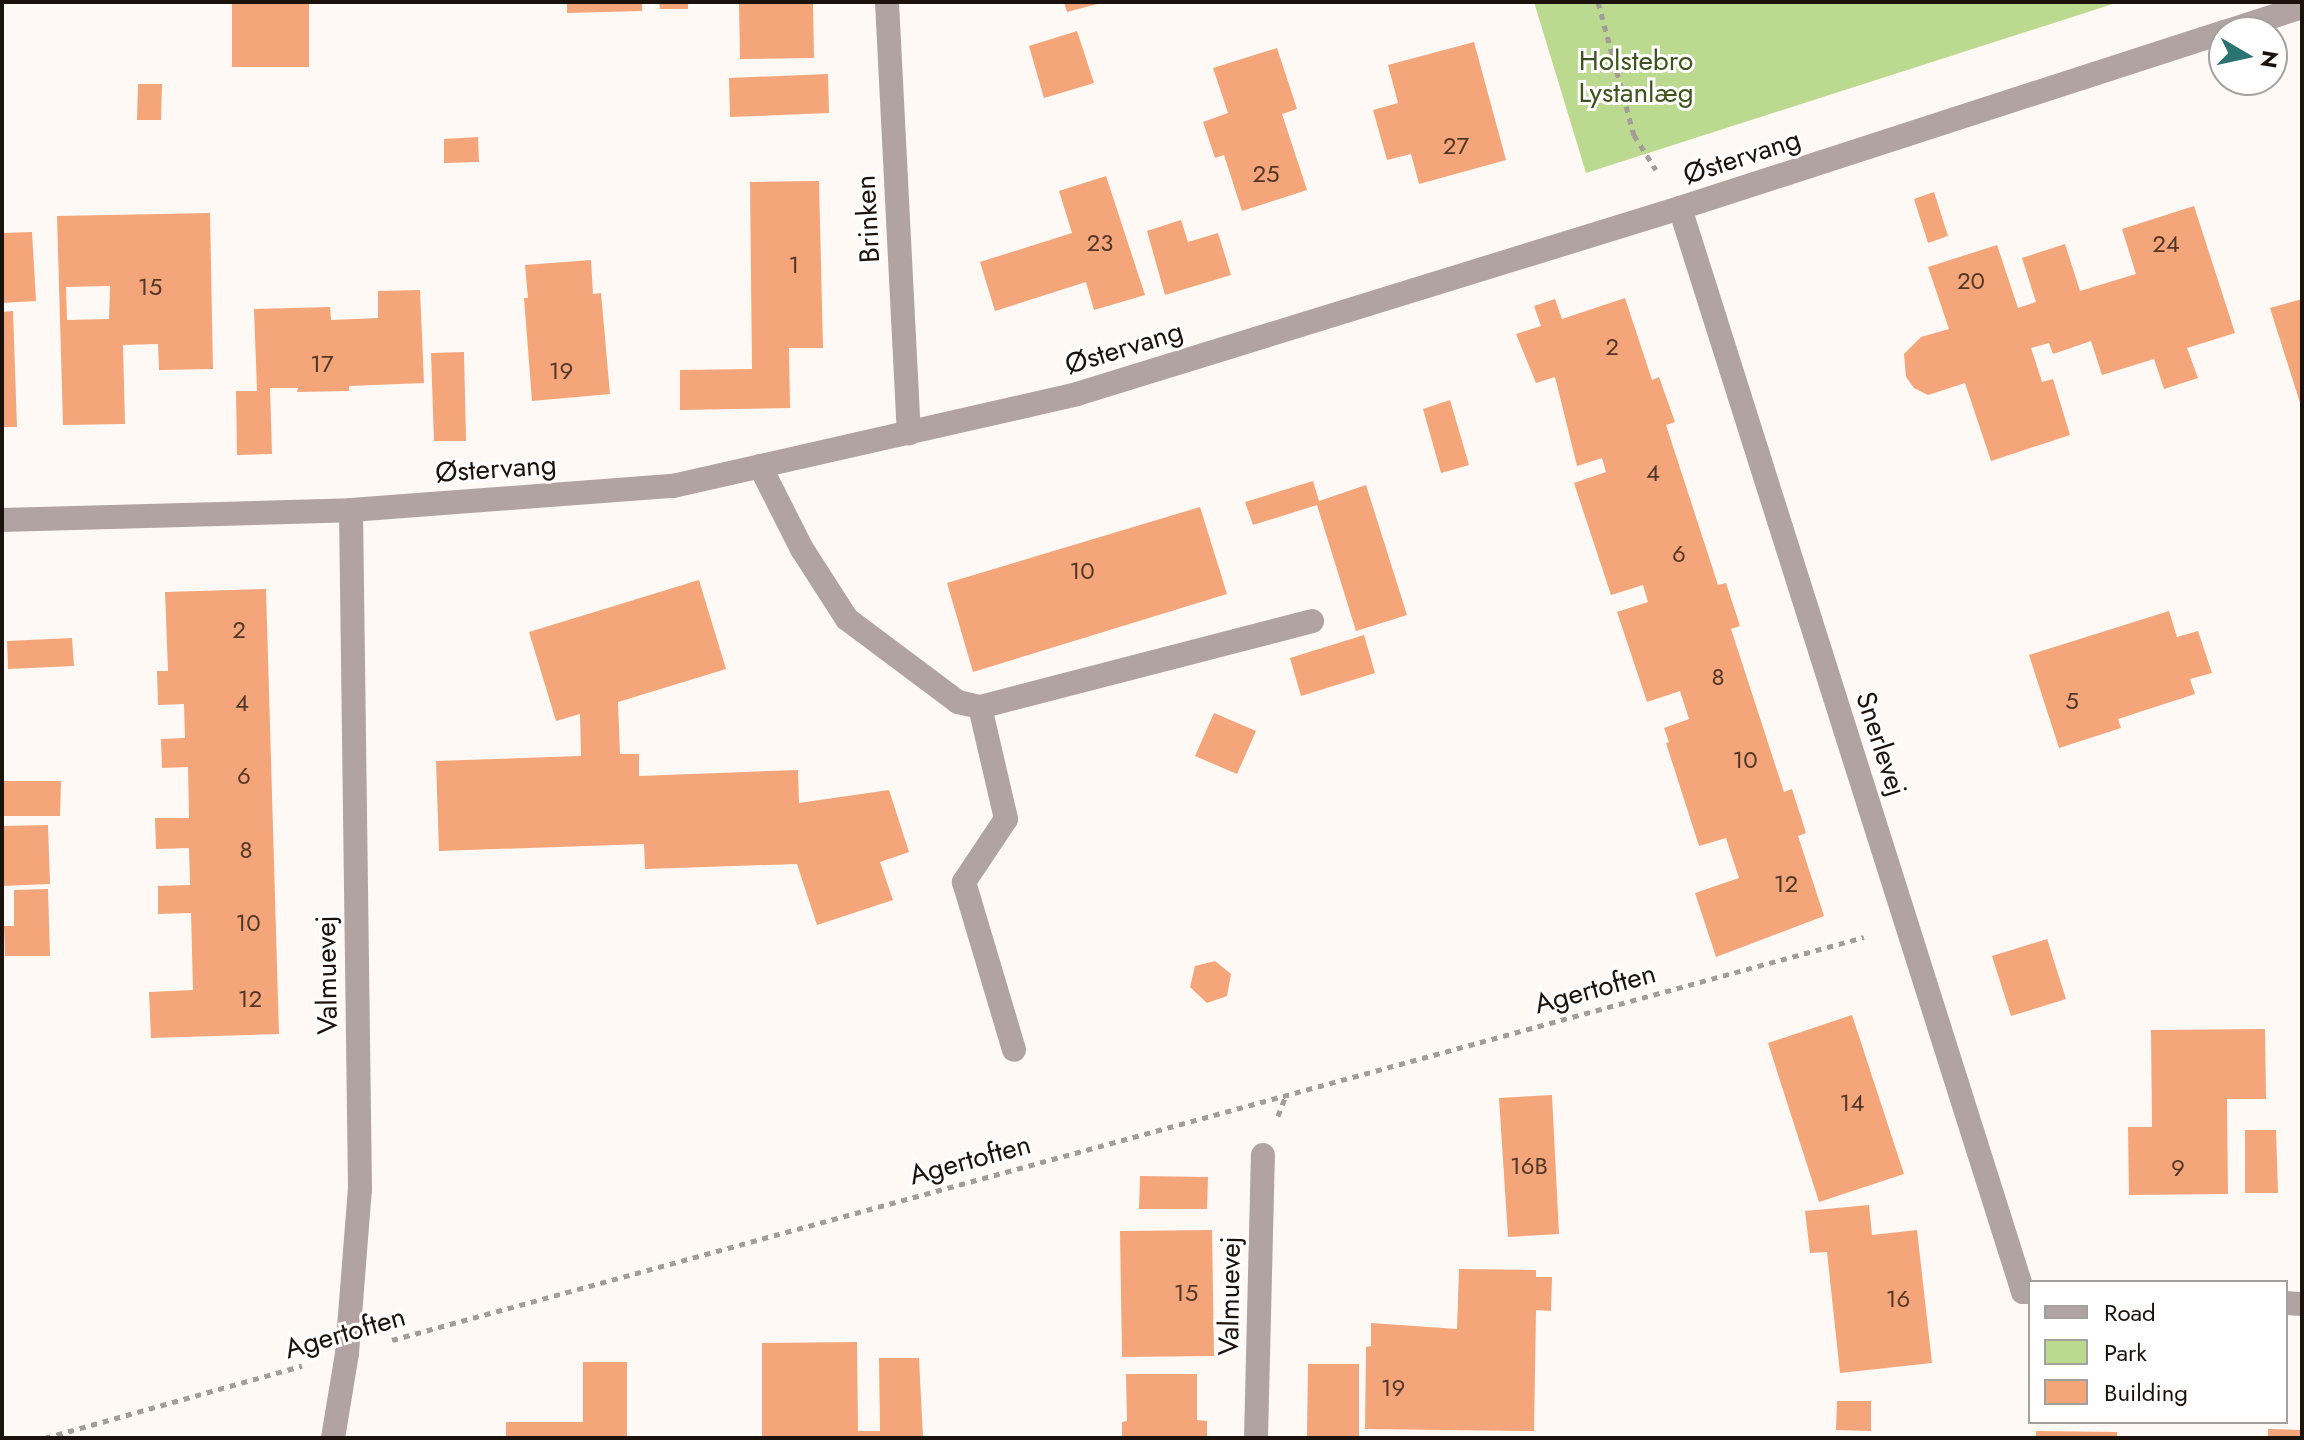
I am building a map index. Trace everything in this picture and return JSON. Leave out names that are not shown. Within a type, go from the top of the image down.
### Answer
[{"type":"street","name":"Brinken","points":[[887,2],[909,433]]},
{"type":"street","name":"Østervang","points":[[2274,16],[2302,7]]},
{"type":"street","name":"Østervang","points":[[2,520],[351,510],[673,486],[1077,394],[1680,208],[2208,37]]},
{"type":"street","name":"Snerlevej","points":[[1680,208],[2023,1292],[2028,1292]]},
{"type":"street","points":[[760,466],[802,549],[847,619],[958,702],[980,707],[1312,621]]},
{"type":"street","name":"Valmuevej","points":[[333,1438],[347,1353],[360,1189],[351,510]]},
{"type":"street","points":[[980,707],[1006,819],[964,882],[1014,1050]]},
{"type":"street","name":"Valmuevej","points":[[1256,1438],[1263,1155]]},
{"type":"path","points":[[1598,2],[1634,135],[1680,208]]},
{"type":"path","name":"Agertoften","points":[[45,1438],[1907,925]]},
{"type":"green space","name":"Holstebro Lystanlæg","points":[[1534,2],[2119,2],[1586,173]]},
{"type":"building","points":[[232,2],[309,2],[309,67],[232,67]]},
{"type":"building","points":[[567,2],[642,2],[642,11],[567,13]]},
{"type":"building","points":[[659,2],[688,2],[688,9],[660,9]]},
{"type":"building","points":[[739,2],[813,2],[814,58],[740,59]]},
{"type":"building","points":[[1064,2],[1101,2],[1101,3],[1067,12]]},
{"type":"building","points":[[1077,31],[1094,83],[1044,98],[1029,46]]},
{"type":"building","points":[[1474,42],[1506,160],[1419,184],[1411,154],[1387,160],[1373,110],[1398,103],[1388,65]]},
{"type":"building","points":[[1277,48],[1297,109],[1282,114],[1307,190],[1242,211],[1224,155],[1215,158],[1203,122],[1228,113],[1213,68]]},
{"type":"building","points":[[828,74],[829,113],[730,117],[729,78]]},
{"type":"building","points":[[138,84],[162,84],[161,120],[137,120]]},
{"type":"building","points":[[478,137],[479,162],[444,163],[444,139]]},
{"type":"building","points":[[1106,176],[1145,295],[1094,310],[1086,282],[995,311],[980,262],[1072,233],[1059,191]]},
{"type":"building","points":[[819,181],[823,348],[789,348],[790,408],[680,410],[680,370],[752,369],[750,182]]},
{"type":"building","points":[[1934,192],[1948,236],[1928,243],[1914,199]]},
{"type":"building","points":[[2194,206],[2235,333],[2187,348],[2198,378],[2164,389],[2154,359],[2102,375],[2091,341],[2053,354],[2049,343],[2031,348],[2042,382],[2053,379],[2070,435],[1991,461],[1965,383],[1928,395],[1914,388],[1906,377],[1904,354],[1921,337],[1949,329],[1928,267],[1997,245],[2018,308],[2036,302],[2022,258],[2065,244],[2080,291],[2136,274],[2122,229]]},
{"type":"building","points":[[210,213],[213,369],[159,370],[158,344],[123,345],[125,424],[63,425],[57,216]],"holes":[[[110,286],[109,319],[67,320],[66,287]]]},
{"type":"building","points":[[1181,220],[1188,242],[1218,233],[1231,275],[1165,295],[1147,231]]},
{"type":"building","points":[[32,232],[36,301],[2,303],[2,233]]},
{"type":"building","points":[[591,260],[593,294],[601,293],[610,394],[532,401],[524,298],[528,298],[525,265]]},
{"type":"building","points":[[420,290],[424,383],[349,386],[349,391],[297,392],[298,388],[270,388],[272,454],[237,455],[236,391],[257,391],[254,309],[330,307],[331,320],[378,318],[378,291]]},
{"type":"building","points":[[1625,298],[1652,380],[1659,377],[1675,422],[1666,425],[1718,585],[1726,583],[1740,626],[1731,629],[1784,792],[1792,789],[1806,833],[1798,836],[1824,916],[1716,957],[1695,893],[1739,878],[1726,838],[1699,846],[1666,743],[1669,742],[1664,728],[1689,719],[1680,691],[1647,702],[1617,612],[1648,602],[1643,585],[1611,595],[1574,483],[1606,472],[1602,458],[1577,466],[1555,377],[1536,383],[1516,334],[1541,326],[1534,306],[1555,299],[1562,319]]},
{"type":"building","points":[[2302,299],[2302,406],[2301,406],[2270,308]]},
{"type":"building","points":[[13,311],[17,427],[2,427],[2,312]]},
{"type":"building","points":[[464,352],[466,441],[434,441],[431,353]]},
{"type":"building","points":[[1450,400],[1469,465],[1441,473],[1423,409]]},
{"type":"building","points":[[1313,481],[1319,501],[1366,485],[1407,615],[1356,631],[1317,505],[1253,525],[1245,502]]},
{"type":"building","points":[[1200,507],[1227,594],[973,672],[947,583]]},
{"type":"building","points":[[699,580],[726,669],[618,702],[620,754],[639,754],[639,776],[798,770],[799,803],[889,790],[909,852],[880,862],[893,900],[817,925],[797,864],[645,869],[644,844],[439,851],[436,761],[581,756],[580,714],[556,721],[529,632]]},
{"type":"building","points":[[266,589],[279,1034],[151,1038],[149,992],[193,990],[191,913],[158,914],[158,886],[190,885],[189,848],[156,849],[155,818],[189,818],[188,767],[162,768],[161,739],[185,738],[184,704],[158,705],[157,671],[168,671],[165,592]]},
{"type":"building","points":[[2169,611],[2177,637],[2198,631],[2212,673],[2190,679],[2195,694],[2118,719],[2121,728],[2059,748],[2029,655]]},
{"type":"building","points":[[1364,635],[1375,673],[1301,696],[1290,658]]},
{"type":"building","points":[[72,638],[74,666],[8,669],[7,641]]},
{"type":"building","points":[[1214,713],[1256,731],[1237,774],[1195,756]]},
{"type":"building","points":[[2,781],[61,781],[60,816],[2,816]]},
{"type":"building","points":[[48,825],[50,884],[2,886],[2,826]]},
{"type":"building","points":[[48,889],[50,956],[5,956],[4,926],[14,926],[14,890]]},
{"type":"building","points":[[2047,939],[2066,999],[2011,1016],[1992,956]]},
{"type":"building","points":[[1215,961],[1231,974],[1227,996],[1207,1003],[1190,987],[1195,966]]},
{"type":"building","points":[[1852,1015],[1904,1174],[1819,1202],[1768,1043]]},
{"type":"building","points":[[2265,1029],[2266,1099],[2227,1099],[2228,1194],[2129,1195],[2128,1127],[2152,1127],[2151,1030]]},
{"type":"building","points":[[1552,1095],[1559,1234],[1508,1237],[1499,1098]]},
{"type":"building","points":[[2245,1130],[2276,1130],[2278,1193],[2245,1193]]},
{"type":"building","points":[[1140,1176],[1208,1177],[1207,1209],[1139,1209]]},
{"type":"building","points":[[1869,1205],[1872,1235],[1917,1230],[1932,1363],[1840,1373],[1827,1252],[1810,1253],[1805,1211]]},
{"type":"building","points":[[1212,1230],[1214,1356],[1122,1357],[1120,1231]]},
{"type":"building","points":[[1459,1269],[1536,1270],[1536,1277],[1552,1277],[1551,1311],[1536,1310],[1534,1431],[1365,1429],[1366,1347],[1371,1346],[1371,1323],[1457,1329]]},
{"type":"building","points":[[857,1342],[858,1431],[880,1431],[879,1358],[919,1358],[923,1438],[762,1438],[762,1343]]},
{"type":"building","points":[[583,1362],[627,1362],[627,1438],[506,1438],[506,1422],[583,1422]]},
{"type":"building","points":[[1308,1364],[1359,1364],[1359,1438],[1307,1438]]},
{"type":"building","points":[[1126,1374],[1197,1374],[1197,1420],[1207,1421],[1207,1438],[1122,1438],[1122,1422],[1127,1421]]},
{"type":"building","points":[[1837,1401],[1871,1401],[1871,1431],[1836,1430]]},
{"type":"building","points":[[2268,1429],[2302,1430],[2302,1438],[2268,1438]]},
{"type":"building","points":[[2036,1431],[2117,1432],[2117,1438],[2036,1438]]}]
